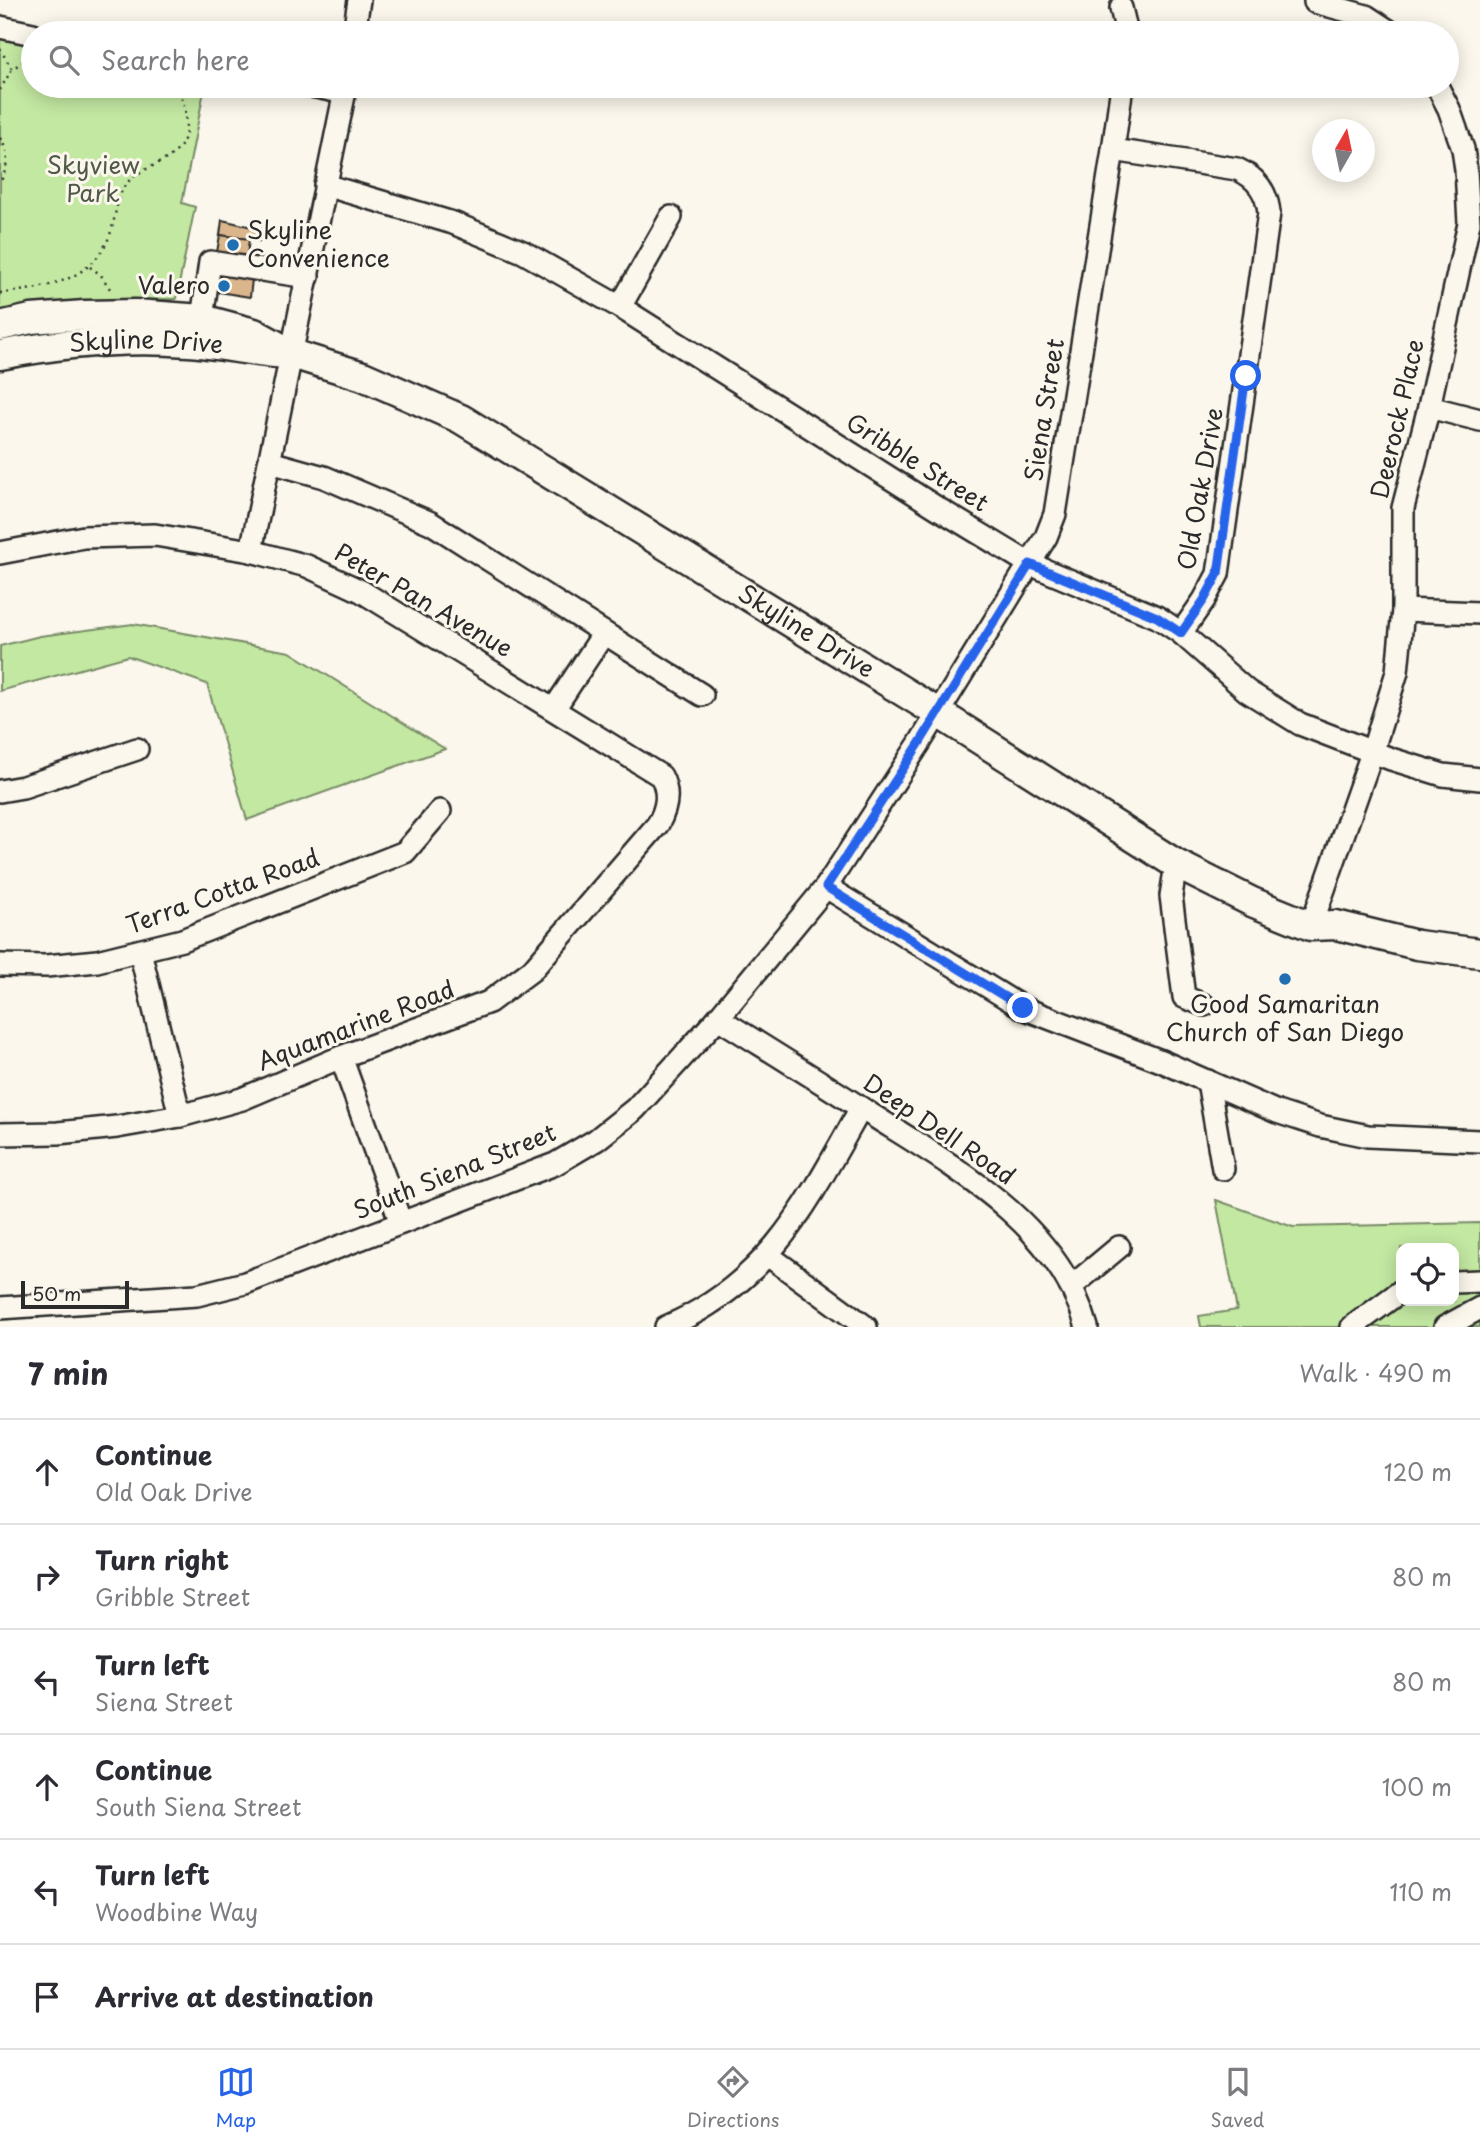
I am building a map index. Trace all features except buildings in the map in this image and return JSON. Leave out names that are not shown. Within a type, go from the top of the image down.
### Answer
[{"type":"main road","name":"Skyline Drive","points":[[0,326],[31,319],[85,315],[135,314],[202,319],[254,333],[292,354],[363,376],[461,419],[938,713],[1176,864],[1252,902],[1311,926],[1336,925],[1417,945],[1480,953]]},
{"type":"main road","name":"Skyline Drive","points":[[0,355],[40,347],[116,340],[192,342],[250,352],[292,354]]},
{"type":"main road","name":"Skyline Drive","points":[[1311,926],[1322,938],[1375,956],[1421,965],[1480,971]]},
{"type":"street","points":[[356,21],[359,0]]},
{"type":"street","points":[[1315,2],[1366,16],[1374,21]]},
{"type":"street","points":[[1121,8],[1124,21]]},
{"type":"street","points":[[0,27],[21,31]]},
{"type":"street","points":[[251,551],[344,98]]},
{"type":"street","name":"Siena Street","points":[[938,713],[1046,537],[1055,514],[1120,98]]},
{"type":"street","name":"Deerock Place","points":[[1311,926],[1372,753],[1397,672],[1403,610],[1403,508],[1474,224],[1463,149],[1443,98]]},
{"type":"street","name":"Old Oak Drive","points":[[1113,150],[1237,169],[1249,174],[1267,197],[1269,214],[1218,574],[1181,633]]},
{"type":"street","name":"Gribble Street","points":[[325,185],[479,233],[523,252],[620,307],[1030,564],[1157,617],[1181,633],[1247,691],[1300,724],[1372,753],[1443,775],[1480,779]]},
{"type":"street","points":[[620,307],[671,217]]},
{"type":"street","points":[[202,319],[211,262],[308,277]]},
{"type":"street","points":[[1429,407],[1480,419]]},
{"type":"street","points":[[271,462],[324,477],[431,523],[702,695]]},
{"type":"street","name":"Peter Pan Avenue","points":[[0,553],[71,538],[155,535],[251,551],[307,566],[346,583],[661,776],[666,786],[666,809],[658,824]]},
{"type":"street","points":[[1403,610],[1480,613]]},
{"type":"street","points":[[554,709],[604,633]]},
{"type":"street","name":"South Siena Street","points":[[0,1308],[172,1297],[221,1290],[262,1277],[555,1164],[586,1146],[635,1109],[718,1018],[826,887],[938,713]]},
{"type":"street","points":[[0,791],[23,787],[137,749]]},
{"type":"street","name":"Terra Cotta Road","points":[[0,965],[46,966],[97,961],[182,940],[405,852],[440,811]]},
{"type":"street","name":"Aquamarine Road","points":[[0,1134],[58,1133],[117,1127],[180,1116],[242,1099],[489,1002],[532,970],[658,824]]},
{"type":"street","points":[[1176,864],[1171,896],[1184,997],[1203,1005]]},
{"type":"street","points":[[826,887],[1023,1008],[1208,1081],[1277,1112],[1343,1131],[1394,1139],[1480,1141]]},
{"type":"street","points":[[140,951],[180,1116]]},
{"type":"street","name":"Deep Dell Road","points":[[718,1018],[955,1168],[999,1200],[1046,1249],[1071,1287],[1087,1327]]},
{"type":"street","points":[[341,1058],[401,1223]]},
{"type":"street","points":[[1208,1081],[1223,1169]]},
{"type":"street","points":[[666,1327],[685,1319],[728,1291],[769,1256],[805,1208],[861,1108]]},
{"type":"street","points":[[1071,1287],[1119,1247]]},
{"type":"street","points":[[769,1256],[866,1327]]},
{"type":"street","points":[[1459,1282],[1480,1281]]},
{"type":"street","points":[[1352,1327],[1396,1293]]},
{"type":"street","points":[[1445,1327],[1480,1308]]},
{"type":"path","points":[[0,49],[12,69]]},
{"type":"path","points":[[0,90],[12,69],[21,63]]},
{"type":"path","points":[[0,293],[37,289],[70,279],[89,267],[108,238],[127,183],[175,153],[186,137],[185,104],[181,98]]},
{"type":"path","points":[[0,138],[5,145],[8,160],[0,183]]},
{"type":"path","points":[[89,267],[106,281],[114,300]]},
{"type":"green space","name":"Skyview Park","points":[[0,34],[21,38],[21,98],[203,98],[182,203],[195,207],[176,299],[102,301],[0,314]]},
{"type":"green space","points":[[133,624],[290,652],[445,749],[247,820],[207,684],[128,656],[0,691],[0,646],[40,636]]},
{"type":"green space","points":[[1216,1200],[1293,1227],[1480,1223],[1480,1327],[1201,1327],[1199,1316],[1237,1310]]},
{"type":"place","name":"Skyline Convenience","points":[[233,245]]},
{"type":"place","name":"Valero","points":[[224,286]]},
{"type":"place","name":"Good Samaritan Church of San Diego","points":[[1285,979]]},
{"type":"route","points":[[1023,1008],[826,887],[919,744],[1030,564],[1157,617],[1181,633],[1218,574],[1246,376]]}]
